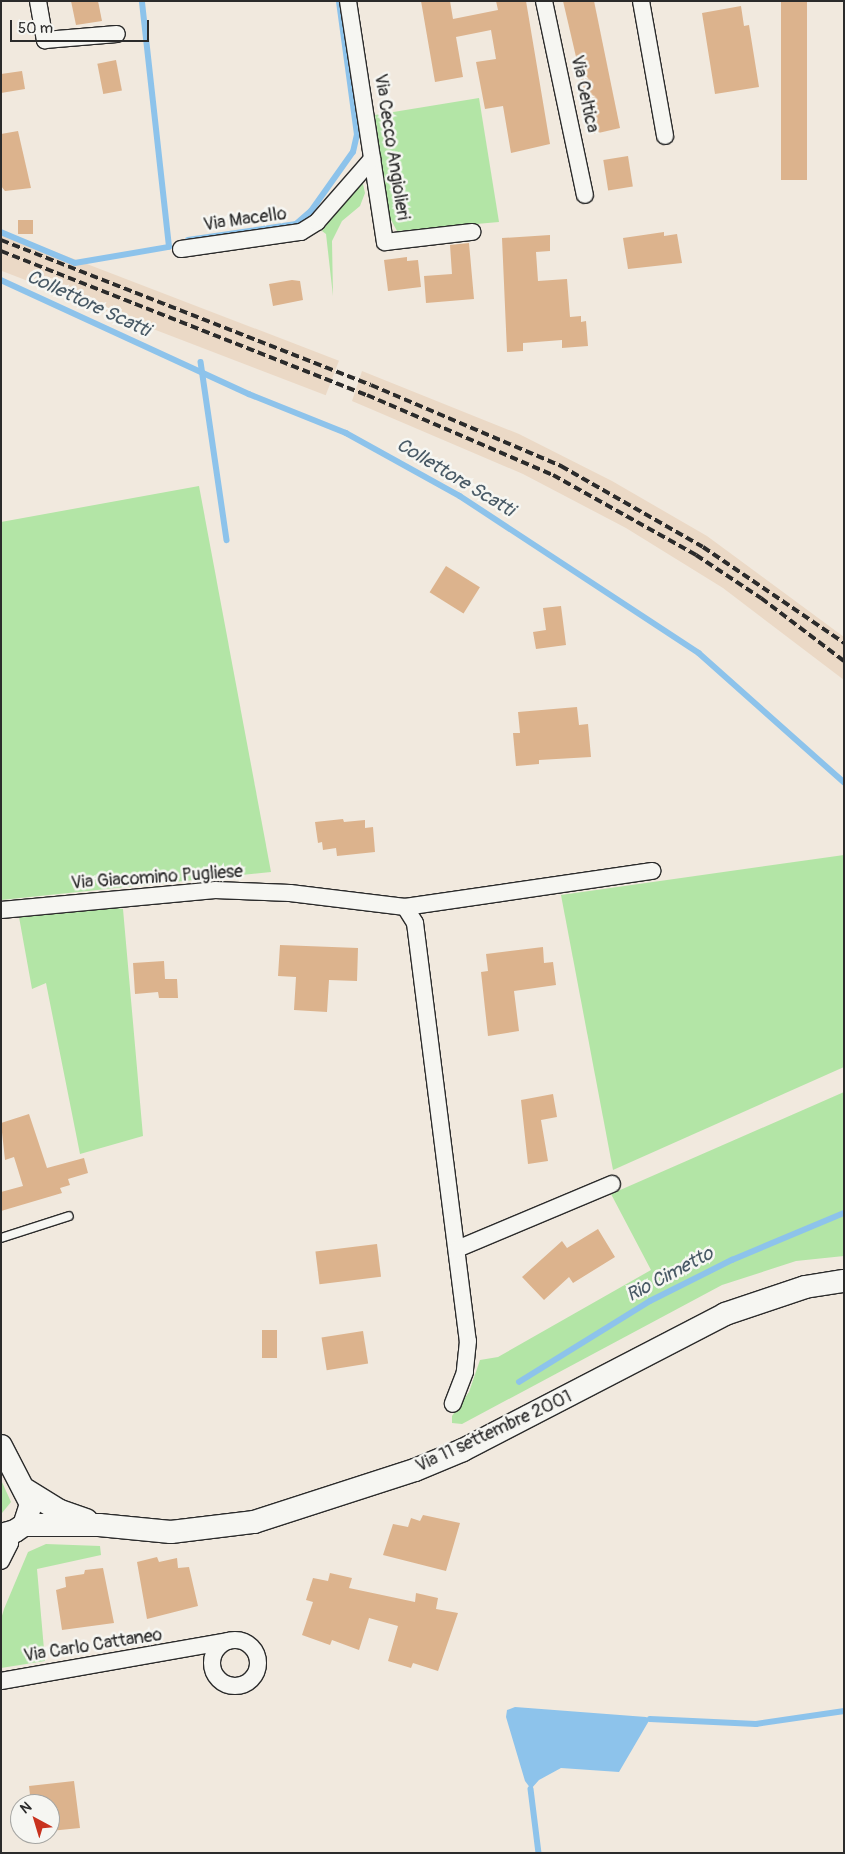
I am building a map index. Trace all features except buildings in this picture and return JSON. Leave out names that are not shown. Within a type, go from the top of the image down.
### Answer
[{"type":"main road","name":"Via 11 settembre 2001","points":[[11,1531],[99,1525],[171,1532],[254,1522],[396,1476],[464,1450],[529,1418],[725,1314],[805,1287],[844,1280]]},
{"type":"main road","name":"Via 11 settembre 2001","points":[[1,1446],[26,1490],[31,1504],[11,1531]]},
{"type":"main road","name":"Via 11 settembre 2001","points":[[26,1490],[60,1511],[99,1525]]},
{"type":"street","points":[[38,1],[45,40],[118,34]]},
{"type":"street","name":"Via Cecco Angiolieri","points":[[348,1],[385,242],[472,232]]},
{"type":"street","name":"Via Celtica","points":[[544,1],[585,195]]},
{"type":"street","points":[[641,1],[665,136]]},
{"type":"street","name":"Via Macello","points":[[181,249],[301,232],[316,222],[372,159]]},
{"type":"street","name":"Via Giacomino Pugliese","points":[[1,910],[215,890],[290,893],[405,907],[652,871]]},
{"type":"street","points":[[405,907],[415,923],[468,1341],[466,1372],[453,1404]]},
{"type":"street","points":[[457,1249],[612,1184]]},
{"type":"street","points":[[1,1560],[10,1543],[11,1531]]},
{"type":"street","points":[[242,1640],[254,1649],[258,1663],[253,1678],[240,1686],[225,1684],[214,1674],[212,1659],[215,1650],[226,1641],[242,1640]]},
{"type":"street","name":"Via Carlo Cattaneo","points":[[1,1681],[190,1650],[226,1641]]},
{"type":"street","points":[[190,1650],[212,1659]]},
{"type":"lane","points":[[1,1238],[69,1216]]},
{"type":"shaded area","points":[[1,231],[339,361],[326,395],[1,271]]},
{"type":"shaded area","points":[[362,371],[519,434],[612,481],[707,536],[844,637],[844,680],[723,588],[626,528],[523,474],[352,401]]},
{"type":"green space","points":[[479,98],[499,222],[397,231],[388,214],[375,115]]},
{"type":"green space","points":[[363,184],[365,193],[360,206],[342,221],[332,241],[333,296],[326,234],[322,231],[356,186]]},
{"type":"green space","points":[[199,486],[271,872],[1,900],[1,522]]},
{"type":"green space","points":[[844,855],[844,1067],[613,1170],[561,895]]},
{"type":"green space","points":[[123,909],[143,1136],[80,1154],[46,983],[32,989],[19,917]]},
{"type":"green space","points":[[844,1092],[844,1256],[796,1261],[722,1285],[462,1424],[452,1423],[452,1416],[469,1392],[480,1360],[498,1357],[651,1270],[611,1194]]},
{"type":"green space","points":[[1,1480],[11,1502],[2,1513],[1,1513]]},
{"type":"green space","points":[[46,1544],[100,1546],[101,1555],[37,1569],[45,1661],[1,1668],[1,1619],[4,1609],[28,1552]]},
{"type":"water","points":[[515,1707],[646,1717],[650,1719],[619,1772],[561,1768],[539,1780],[531,1789],[525,1781],[506,1717],[507,1710]]},
{"type":"waterway","name":"Collettore Scatti","points":[[1,232],[75,263],[169,247],[142,1]]},
{"type":"waterway","points":[[188,240],[296,224],[311,211],[353,152],[357,135],[339,1]]},
{"type":"waterway","name":"Collettore Scatti","points":[[1,280],[249,394],[346,433],[460,496],[699,653],[844,782]]},
{"type":"waterway","points":[[201,362],[227,540]]},
{"type":"waterway","name":"Rio Cimetto","points":[[519,1382],[650,1301],[732,1260],[844,1213]]},
{"type":"waterway","points":[[650,1719],[756,1724],[844,1711]]},
{"type":"waterway","points":[[531,1789],[539,1853]]},
{"type":"railway","points":[[1,240],[371,385],[561,466],[703,547],[844,643]]},
{"type":"railway","points":[[1,251],[367,395],[553,475],[696,555],[761,598],[844,661]]}]
